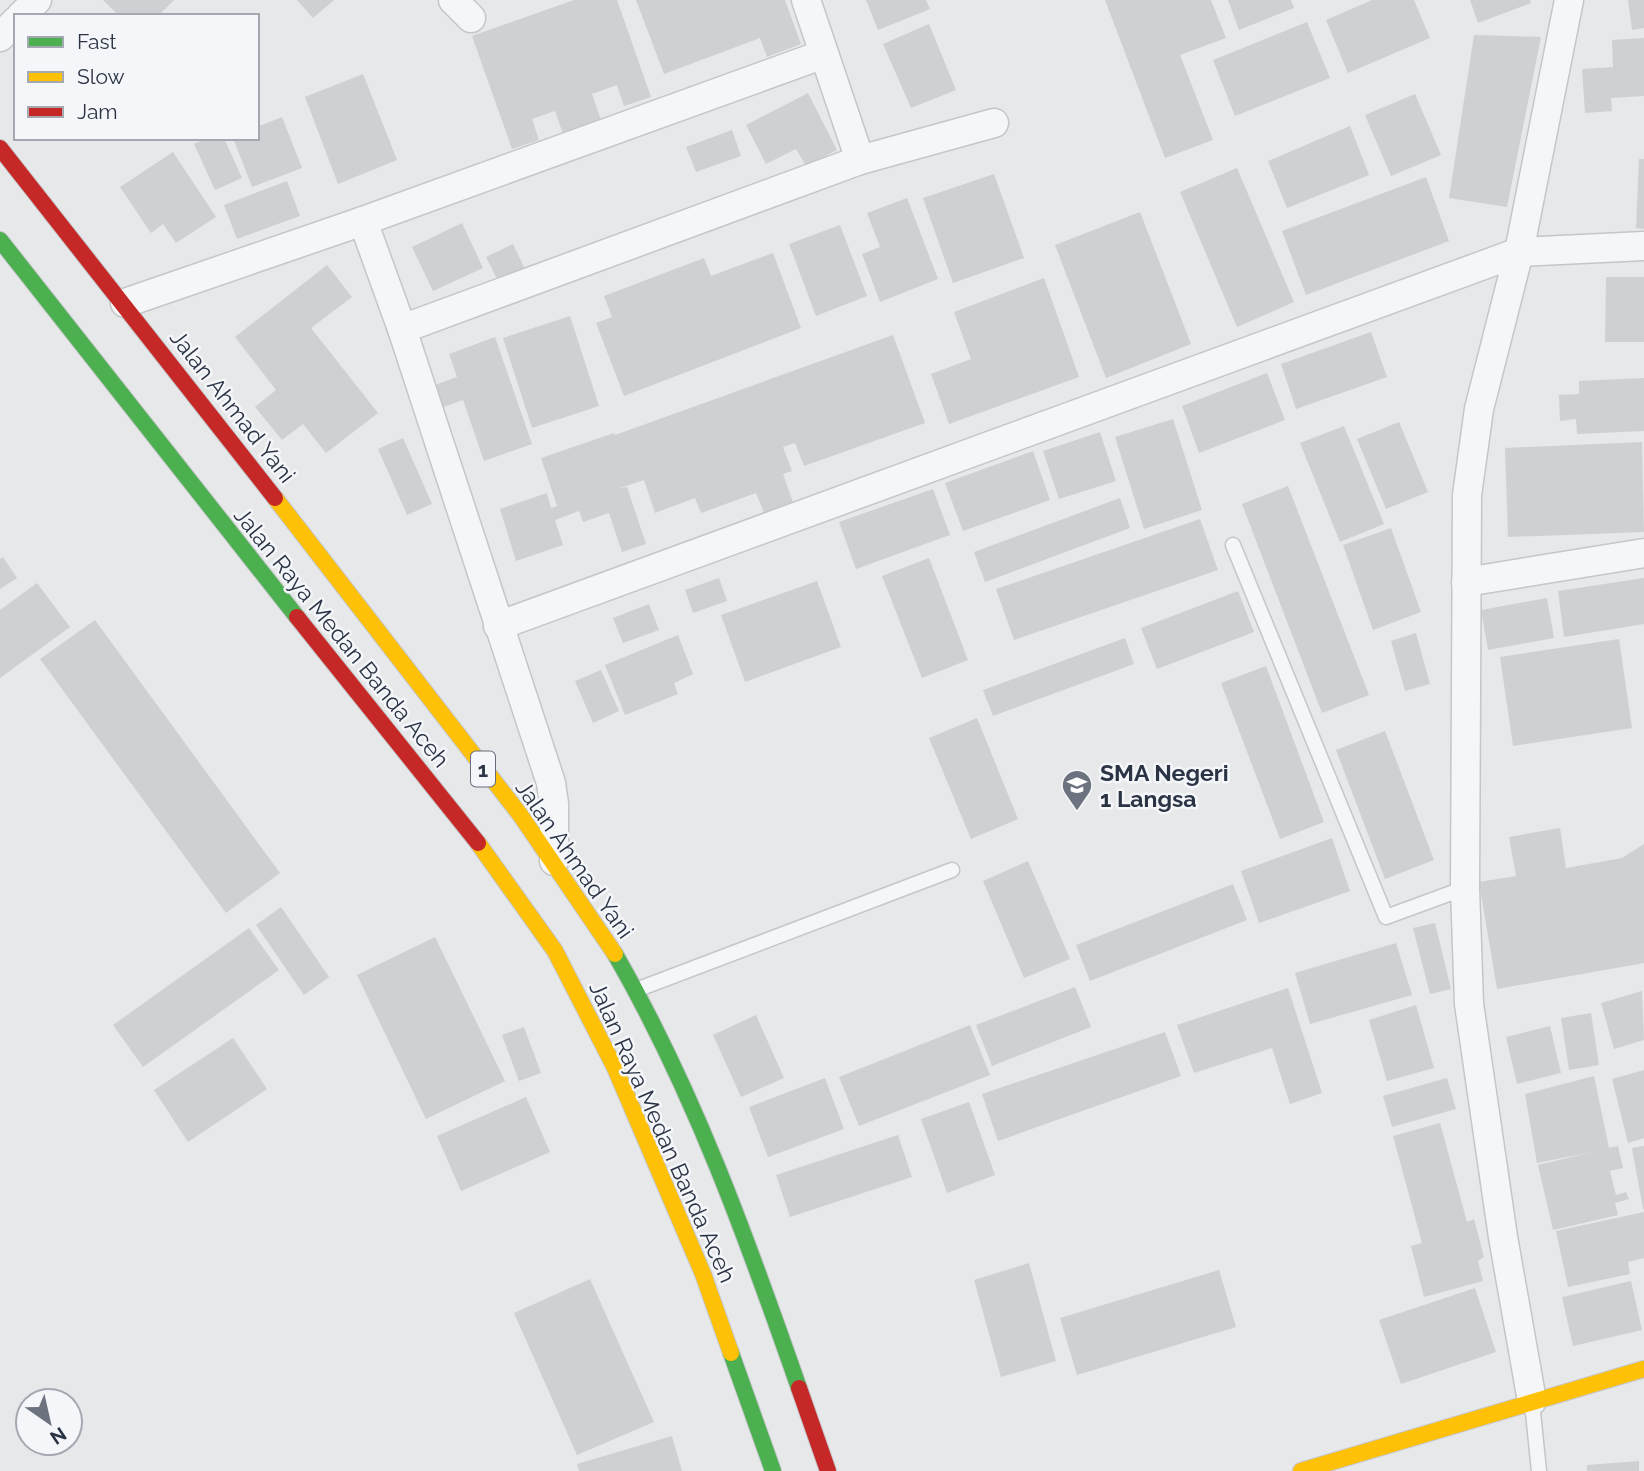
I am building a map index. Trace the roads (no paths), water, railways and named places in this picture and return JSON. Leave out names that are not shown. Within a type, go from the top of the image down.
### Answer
[{"type":"main road","name":"Jalan Ahmad Yani","points":[[0,148],[125,303],[554,861],[636,990],[673,1062],[705,1142],[828,1471]]},
{"type":"main road","name":"Jalan Raya Medan Banda Aceh","points":[[0,240],[122,399],[506,878],[555,951],[615,1068],[703,1274],[773,1471]]},
{"type":"main road","points":[[1301,1471],[1644,1369]]},
{"type":"street","points":[[23,14],[37,0]]},
{"type":"street","points":[[806,0],[860,160]]},
{"type":"street","points":[[1532,1401],[1503,1237],[1469,1004],[1465,888],[1468,495],[1479,409],[1520,252],[1569,0]]},
{"type":"street","points":[[0,37],[14,24]]},
{"type":"street","points":[[125,303],[363,221],[824,54]]},
{"type":"street","points":[[402,329],[860,160],[995,123]]},
{"type":"street","points":[[363,221],[402,329],[551,783],[554,804],[554,861]]},
{"type":"street","points":[[498,626],[1520,252],[1644,246]]},
{"type":"street","points":[[1466,582],[1644,553]]},
{"type":"lane","points":[[1233,544],[1386,917],[1465,888]]},
{"type":"lane","points":[[636,990],[952,870]]},
{"type":"lane","points":[[1532,1401],[1539,1471]]},
{"type":"place","name":"SMA Negeri 1 Langsa","points":[[1077,812]]}]
